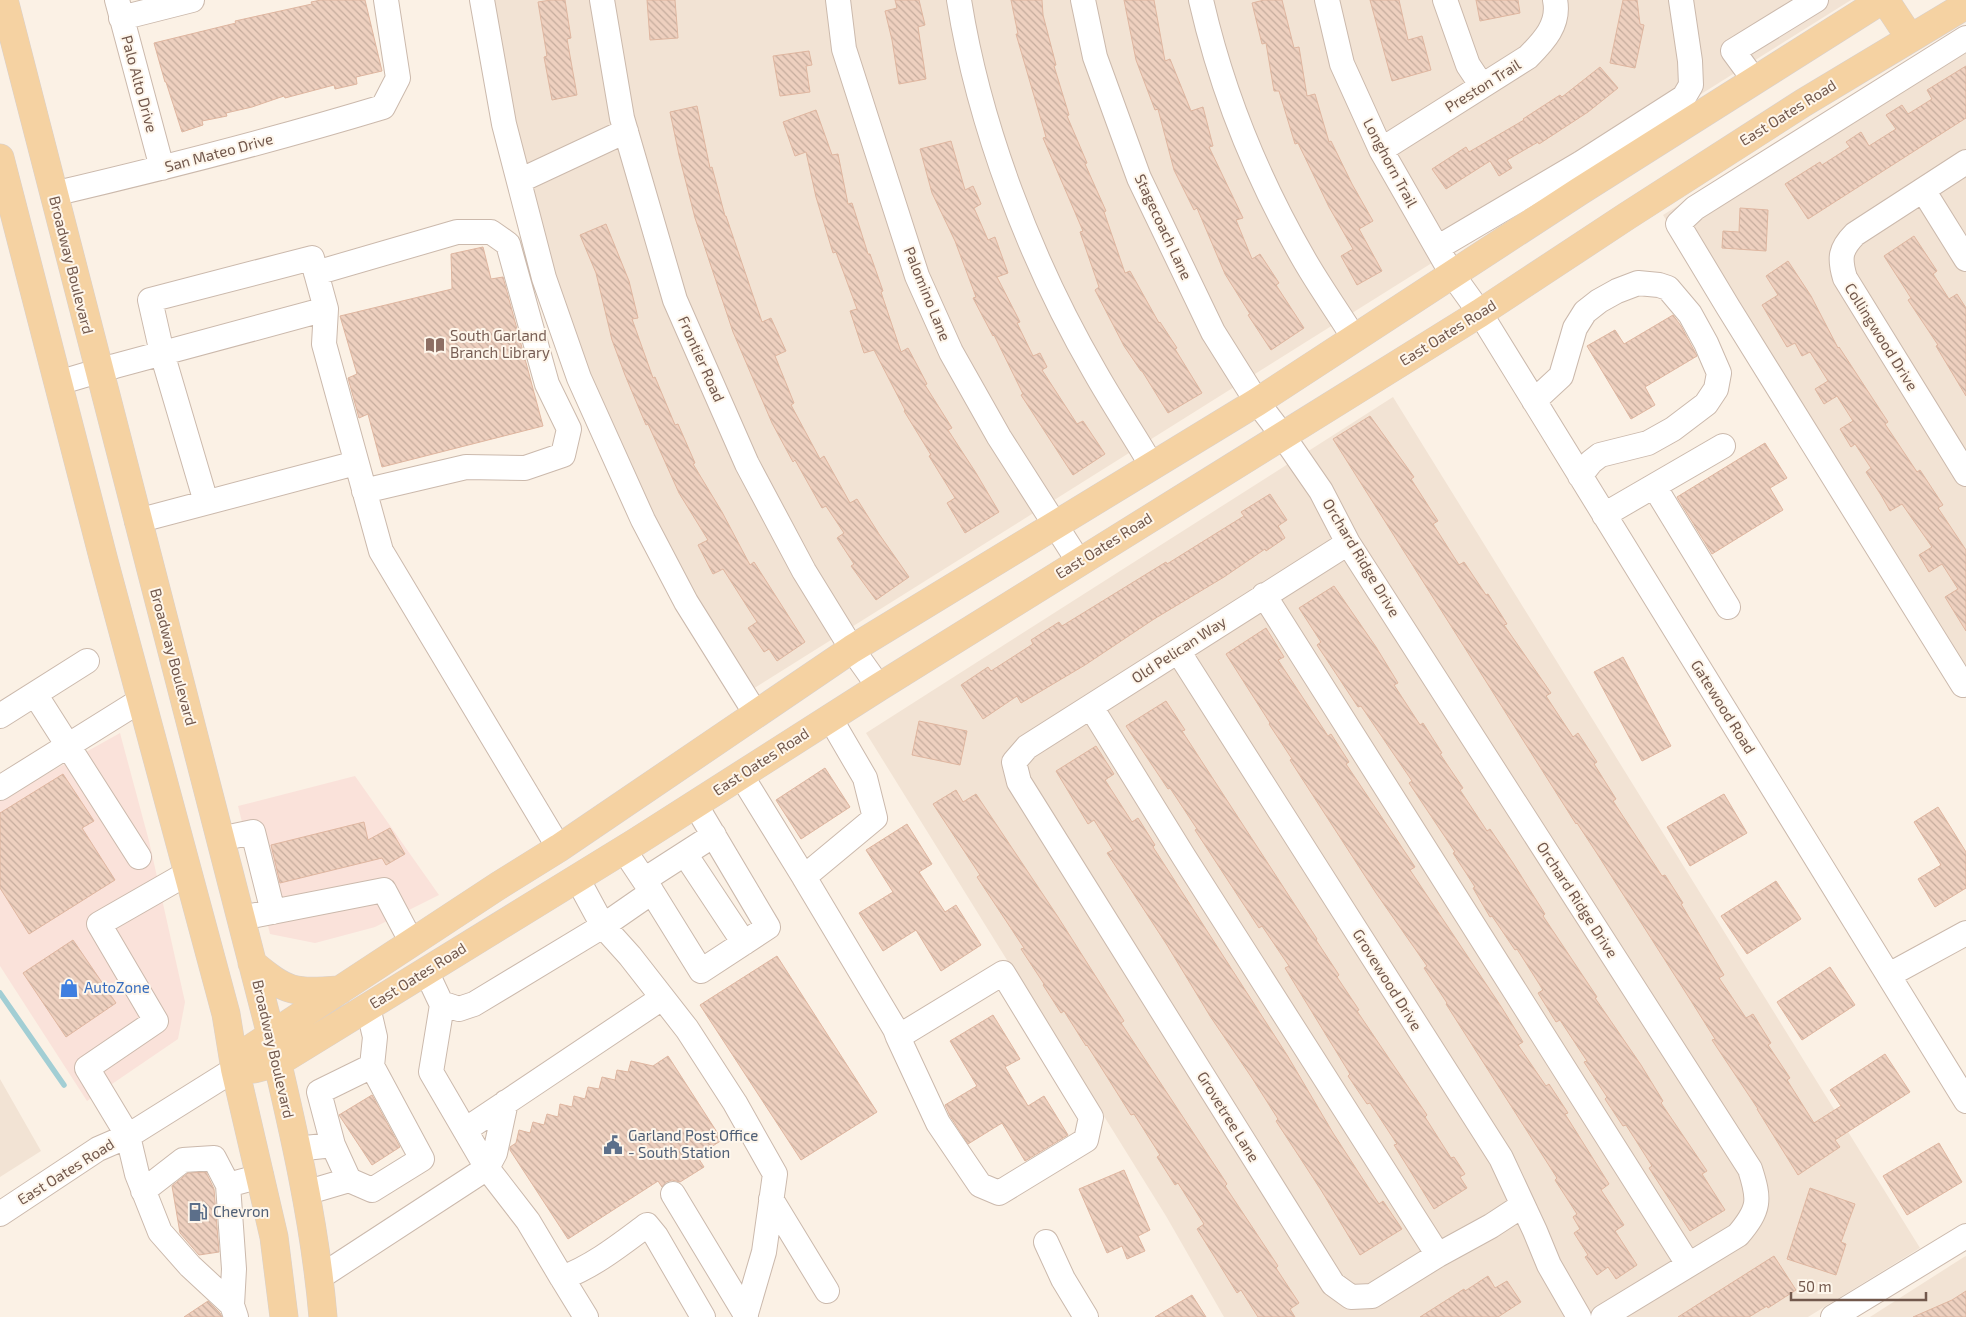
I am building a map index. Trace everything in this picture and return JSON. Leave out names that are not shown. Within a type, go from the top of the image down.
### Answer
[{"type":"main road","name":"Broadway Boulevard","points":[[4,0],[277,1063],[306,1193],[320,1277],[323,1317]]},
{"type":"main road","name":"East Oates Road","points":[[235,1068],[253,1047],[270,1035],[559,848],[852,649],[1257,402],[1580,191],[1883,0]]},
{"type":"main road","points":[[1883,0],[1910,38]]},
{"type":"main road","name":"East Oates Road","points":[[235,1068],[254,1069],[277,1063],[624,850],[879,687],[1480,314],[1627,216],[1803,103],[1966,5]]},
{"type":"main road","points":[[0,158],[141,700],[226,1014],[235,1068],[274,1237],[284,1317]]},
{"type":"main road","points":[[559,848],[577,878]]},
{"type":"main road","points":[[252,963],[278,984],[288,988],[306,992],[341,990]]},
{"type":"street","points":[[119,9],[192,0]]},
{"type":"street","name":"San Mateo Drive","points":[[53,194],[292,134],[383,107],[398,78],[386,0]]},
{"type":"street","points":[[482,0],[504,124],[544,278],[583,387],[642,520],[686,602],[756,714]]},
{"type":"street","name":"Frontier Road","points":[[602,0],[626,131],[675,300],[747,464],[804,571],[852,649],[879,687]]},
{"type":"street","name":"Palomino Lane","points":[[838,0],[844,49],[917,276],[951,352],[989,420],[1079,562]]},
{"type":"street","points":[[959,0],[965,40],[987,122],[1010,190],[1071,327],[1095,372],[1152,466]]},
{"type":"street","name":"Stagecoach Lane","points":[[1083,0],[1095,57],[1139,178],[1214,332],[1257,402],[1283,436]]},
{"type":"street","points":[[1201,0],[1224,83],[1244,138],[1305,261],[1354,338]]},
{"type":"street","name":"Longhorn Trail","points":[[1327,0],[1342,64],[1381,150],[1452,274],[1480,314]]},
{"type":"street","points":[[1445,0],[1468,65],[1482,86]]},
{"type":"street","name":"Preston Trail","points":[[1381,150],[1528,57],[1543,43],[1554,26],[1555,0]]},
{"type":"street","points":[[1437,248],[1581,163],[1684,97],[1691,85],[1690,62],[1681,0]]},
{"type":"street","points":[[1756,81],[1733,52],[1816,0]]},
{"type":"street","name":"Palo Alto Drive","points":[[119,9],[162,168]]},
{"type":"street","points":[[1965,686],[1733,316],[1678,224],[1703,203],[1966,38]]},
{"type":"street","points":[[519,181],[626,131]]},
{"type":"street","name":"Collingwood Drive","points":[[1966,162],[1855,234],[1846,243],[1842,251],[1841,265],[1845,278],[1966,474]]},
{"type":"street","points":[[1922,190],[1966,259]]},
{"type":"street","points":[[316,273],[457,232],[491,232],[508,244],[547,384],[569,429],[563,455],[526,468],[466,467],[364,491]]},
{"type":"street","points":[[206,502],[162,353],[150,300],[312,258],[326,309],[324,344],[381,552],[559,848]]},
{"type":"street","points":[[1534,401],[1561,376],[1576,328],[1585,312],[1616,291],[1638,283],[1658,284],[1668,288],[1690,314],[1706,343],[1719,373],[1716,389],[1706,404],[1674,429],[1648,443],[1600,455],[1591,462],[1580,476]]},
{"type":"street","points":[[58,383],[326,309]]},
{"type":"street","name":"Gatewood Road","points":[[1480,314],[1966,1101]]},
{"type":"street","name":"Orchard Ridge Drive","points":[[1283,436],[1321,491],[1348,543],[1750,1169],[1758,1194],[1753,1218],[1738,1235],[1603,1317]]},
{"type":"street","points":[[1604,515],[1723,446]]},
{"type":"street","points":[[137,521],[356,463]]},
{"type":"street","points":[[1654,486],[1728,607]]},
{"type":"street","name":"Old Pelican Way","points":[[1014,762],[1027,747],[1348,543]]},
{"type":"street","points":[[1264,595],[1688,1264]]},
{"type":"street","name":"Grovewood Drive","points":[[1178,651],[1500,1158],[1549,1265],[1579,1317]]},
{"type":"street","points":[[0,716],[86,661]]},
{"type":"street","points":[[35,694],[138,857]]},
{"type":"street","points":[[0,788],[141,700]]},
{"type":"street","points":[[1091,707],[1184,857],[1438,1255]]},
{"type":"street","points":[[804,877],[875,818],[865,778],[830,718]]},
{"type":"street","name":"Grovetree Lane","points":[[1014,762],[1019,782],[1333,1284],[1351,1297],[1372,1296],[1523,1205]]},
{"type":"street","points":[[741,775],[804,877],[898,1037],[938,1123],[980,1185],[999,1193],[1086,1140],[1091,1117],[1003,973],[898,1037]]},
{"type":"street","points":[[624,850],[701,971],[768,927],[695,804]]},
{"type":"street","points":[[220,839],[253,832],[273,912]]},
{"type":"street","points":[[442,1003],[459,1008],[474,1004],[603,926],[685,854],[714,835]]},
{"type":"street","points":[[685,854],[744,943]]},
{"type":"street","points":[[188,874],[99,924],[156,1021],[88,1068],[128,1136],[137,1174],[160,1232],[234,1311]]},
{"type":"street","points":[[577,878],[603,926],[630,956],[687,1029],[735,1103],[774,1174],[764,1252],[746,1316]]},
{"type":"street","points":[[241,918],[384,890],[412,943]]},
{"type":"street","points":[[1889,976],[1966,933]]},
{"type":"street","points":[[426,971],[442,1003],[431,1072],[487,1168],[528,1221],[586,1317]]},
{"type":"street","points":[[464,1130],[662,998]]},
{"type":"street","points":[[306,1193],[349,1180],[372,1190],[422,1158],[372,1066],[375,1037],[368,1007]]},
{"type":"street","points":[[349,1180],[333,1145],[318,1092],[372,1066]]},
{"type":"street","name":"East Oates Road","points":[[0,1214],[98,1149],[128,1136],[235,1068]]},
{"type":"street","points":[[320,1277],[487,1168],[494,1154],[506,1102]]},
{"type":"street","points":[[296,1149],[333,1145]]},
{"type":"street","points":[[144,1191],[184,1160],[214,1158],[228,1185],[234,1269],[234,1311]]},
{"type":"street","points":[[228,1185],[261,1176]]},
{"type":"street","points":[[673,1194],[746,1316]]},
{"type":"street","points":[[771,1199],[827,1292]]},
{"type":"street","points":[[562,1278],[577,1273],[610,1253],[647,1225],[656,1236],[703,1317]]},
{"type":"street","points":[[1833,1317],[1966,1236]]},
{"type":"street","points":[[1046,1242],[1063,1279],[1086,1317]]},
{"type":"shaded area","points":[[474,0],[1851,0],[737,699],[588,420]]},
{"type":"shaded area","points":[[1966,28],[1966,697],[1663,215]]},
{"type":"shaded area","points":[[1393,397],[1920,1248],[1808,1317],[1224,1317],[1166,1216],[866,733]]},
{"type":"shaded area","points":[[120,733],[149,841],[185,1002],[178,1039],[87,1101],[0,966],[0,800]]},
{"type":"shaded area","points":[[355,776],[439,895],[375,927],[315,943],[270,934],[238,806]]},
{"type":"shaded area","points":[[0,1079],[41,1151],[0,1177]]},
{"type":"shaded area","points":[[1966,1256],[1966,1317],[1870,1317],[1964,1257]]},
{"type":"building","points":[[321,0],[365,0],[382,71],[356,77],[357,84],[335,89],[334,85],[285,98],[284,96],[252,107],[226,113],[227,116],[202,121],[203,125],[182,132],[154,43],[236,23],[235,21],[312,4],[311,2]]},
{"type":"building","points":[[565,0],[571,38],[567,39],[577,95],[552,100],[544,57],[547,56],[538,2]]},
{"type":"building","points":[[647,0],[675,0],[678,38],[650,40]]},
{"type":"building","points":[[895,0],[919,0],[925,25],[918,27],[926,79],[899,84],[885,11],[897,8]]},
{"type":"building","points":[[1011,0],[1042,0],[1043,15],[1056,65],[1054,66],[1069,115],[1067,116],[1087,163],[1085,164],[1106,211],[1104,212],[1125,273],[1130,271],[1202,393],[1168,413],[1124,346],[1095,290],[1099,287],[1080,232],[1083,231],[1043,138],[1046,137],[1016,34],[1018,34]]},
{"type":"building","points":[[1124,0],[1154,0],[1165,61],[1170,59],[1191,111],[1203,107],[1213,146],[1209,147],[1243,218],[1236,220],[1252,259],[1260,254],[1279,283],[1276,285],[1304,328],[1271,350],[1248,315],[1250,314],[1225,274],[1197,208],[1194,210],[1174,170],[1158,109],[1155,110],[1136,60]]},
{"type":"building","points":[[1264,0],[1282,0],[1294,48],[1299,47],[1307,96],[1315,94],[1329,142],[1331,141],[1373,221],[1359,229],[1382,271],[1357,285],[1341,256],[1353,249],[1329,207],[1298,143],[1295,144],[1279,91],[1274,91],[1266,43],[1262,44],[1252,3]]},
{"type":"building","points":[[1370,0],[1399,0],[1408,40],[1422,36],[1431,70],[1392,81]]},
{"type":"building","points":[[1476,0],[1518,0],[1520,13],[1480,21]]},
{"type":"building","points":[[1623,0],[1637,0],[1640,24],[1644,25],[1635,68],[1610,63]]},
{"type":"building","points":[[809,51],[812,65],[806,66],[810,92],[780,96],[773,56]]},
{"type":"building","points":[[1966,66],[1966,118],[1808,219],[1785,184],[1820,162],[1822,165],[1850,147],[1846,142],[1861,132],[1869,146],[1896,129],[1886,115],[1902,105],[1908,114],[1932,99],[1927,90]]},
{"type":"building","points":[[1600,67],[1618,88],[1588,112],[1539,144],[1538,142],[1507,160],[1512,168],[1499,176],[1490,161],[1446,189],[1432,169],[1466,147],[1469,152],[1524,120],[1560,95],[1562,97]]},
{"type":"building","points":[[697,106],[710,168],[712,167],[725,216],[762,322],[771,318],[786,351],[775,356],[794,403],[791,405],[820,459],[824,456],[850,503],[857,499],[909,577],[876,600],[851,566],[854,564],[837,538],[844,533],[826,506],[822,508],[795,460],[793,462],[772,423],[733,332],[695,218],[670,112]]},
{"type":"building","points":[[816,110],[832,155],[838,154],[848,204],[852,203],[868,254],[870,254],[883,291],[881,292],[901,352],[908,348],[927,384],[925,385],[952,428],[948,430],[999,512],[965,533],[947,503],[955,498],[904,411],[874,350],[864,353],[850,311],[857,309],[836,252],[833,253],[816,197],[806,152],[795,156],[783,122]]},
{"type":"building","points":[[951,141],[965,190],[973,186],[981,204],[974,208],[988,240],[995,237],[1008,273],[997,277],[1020,322],[1017,323],[1033,356],[1040,353],[1047,367],[1042,370],[1077,424],[1083,421],[1105,454],[1073,475],[1021,395],[1023,394],[994,335],[973,298],[976,297],[955,241],[932,193],[920,149]]},
{"type":"building","points":[[1740,208],[1768,210],[1766,251],[1722,248],[1723,231],[1739,232]]},
{"type":"building","points":[[606,224],[629,281],[638,318],[632,319],[653,378],[655,377],[675,425],[678,424],[695,463],[693,464],[722,512],[750,565],[754,562],[805,642],[777,661],[769,649],[764,652],[748,628],[757,622],[723,569],[713,574],[698,545],[708,540],[679,493],[648,424],[646,425],[625,375],[612,340],[596,273],[580,235]]},
{"type":"building","points":[[1914,236],[1937,271],[1933,274],[1949,299],[1957,294],[1966,308],[1966,396],[1936,346],[1938,345],[1908,300],[1911,298],[1884,256]]},
{"type":"building","name":"South Garland Branch Library","points":[[483,247],[491,279],[503,277],[543,426],[382,467],[368,414],[359,418],[348,378],[357,374],[340,316],[452,289],[451,254]]},
{"type":"building","points":[[1788,261],[1811,296],[1838,348],[1888,422],[1885,424],[1917,472],[1920,470],[1943,505],[1938,508],[1966,550],[1966,631],[1945,597],[1958,589],[1942,564],[1929,572],[1919,555],[1932,547],[1902,504],[1890,511],[1866,472],[1871,468],[1855,444],[1851,447],[1840,429],[1853,421],[1837,396],[1824,404],[1815,389],[1828,381],[1810,352],[1802,356],[1795,343],[1787,347],[1762,305],[1778,295],[1766,276]]},
{"type":"building","points":[[1673,315],[1697,356],[1645,387],[1655,405],[1631,419],[1587,346],[1615,330],[1624,344]]},
{"type":"building","points":[[1370,416],[1414,477],[1411,479],[1438,521],[1433,524],[1459,565],[1464,562],[1486,595],[1488,594],[1507,624],[1504,625],[1551,693],[1546,696],[1573,737],[1578,733],[1597,762],[1594,764],[1616,799],[1613,801],[1662,876],[1665,875],[1683,903],[1681,904],[1724,975],[1719,978],[1746,1018],[1753,1014],[1771,1043],[1768,1045],[1790,1078],[1787,1080],[1814,1123],[1841,1106],[1830,1090],[1885,1054],[1910,1092],[1835,1140],[1840,1147],[1798,1175],[1758,1109],[1712,1040],[1715,1039],[1693,1004],[1596,852],[1576,824],[1333,439]]},
{"type":"building","points":[[1765,443],[1787,478],[1770,488],[1783,510],[1712,554],[1677,497]]},
{"type":"building","points":[[1270,494],[1287,520],[1278,526],[1285,538],[1154,619],[1085,665],[1021,703],[1017,696],[983,719],[961,685],[988,667],[991,671],[1033,644],[1031,640],[1059,622],[1062,626],[1166,562],[1167,564],[1244,516],[1241,512]]},
{"type":"building","points":[[1334,586],[1398,683],[1394,685],[1420,725],[1423,723],[1442,753],[1440,754],[1463,788],[1460,790],[1487,831],[1490,829],[1513,863],[1545,914],[1543,916],[1597,997],[1595,998],[1641,1065],[1663,1101],[1661,1103],[1707,1171],[1702,1174],[1725,1210],[1690,1231],[1649,1168],[1652,1166],[1626,1125],[1623,1126],[1605,1099],[1607,1097],[1584,1062],[1587,1061],[1560,1020],[1556,1022],[1538,993],[1543,990],[1517,949],[1515,950],[1492,916],[1490,917],[1473,888],[1475,887],[1453,853],[1455,852],[1409,783],[1412,781],[1361,706],[1358,707],[1317,645],[1321,642],[1299,608]]},
{"type":"building","points":[[1266,628],[1284,657],[1278,660],[1328,736],[1331,734],[1349,762],[1346,764],[1415,867],[1410,870],[1502,1008],[1523,1042],[1518,1045],[1546,1086],[1549,1084],[1568,1113],[1565,1114],[1609,1184],[1601,1190],[1624,1225],[1615,1231],[1637,1265],[1616,1279],[1608,1267],[1597,1275],[1585,1257],[1588,1255],[1574,1233],[1580,1229],[1573,1217],[1577,1214],[1555,1180],[1557,1178],[1446,1004],[1424,968],[1427,966],[1376,893],[1290,760],[1292,759],[1226,654]]},
{"type":"building","points":[[1623,657],[1671,746],[1642,761],[1594,672]]},
{"type":"building","points":[[1166,701],[1185,730],[1182,731],[1317,939],[1339,975],[1337,977],[1359,1010],[1357,1011],[1427,1115],[1425,1117],[1451,1158],[1454,1157],[1465,1174],[1460,1177],[1467,1188],[1434,1209],[1394,1145],[1397,1144],[1370,1103],[1367,1104],[1348,1076],[1350,1074],[1285,968],[1289,966],[1262,926],[1259,928],[1195,830],[1197,829],[1126,726]]},
{"type":"building","points":[[919,721],[967,731],[960,765],[912,755]]},
{"type":"building","points":[[1096,746],[1114,774],[1105,780],[1132,822],[1138,818],[1155,845],[1153,847],[1287,1055],[1333,1133],[1379,1204],[1383,1201],[1402,1229],[1360,1255],[1276,1121],[1278,1119],[1210,1016],[1167,945],[1107,853],[1113,850],[1094,820],[1088,824],[1056,771]]},
{"type":"building","points":[[825,768],[850,807],[801,839],[776,800]]},
{"type":"building","points":[[63,774],[94,821],[82,828],[115,880],[29,934],[0,888],[0,813]]},
{"type":"building","points":[[956,790],[963,802],[976,794],[1058,917],[1124,1021],[1121,1023],[1227,1184],[1225,1186],[1278,1266],[1276,1268],[1299,1303],[1290,1309],[1295,1317],[1258,1317],[1241,1290],[1237,1293],[1197,1229],[1204,1224],[1178,1183],[1175,1185],[1157,1157],[1160,1155],[1134,1114],[1131,1115],[1064,1011],[1061,1013],[1021,949],[1024,948],[977,877],[980,875],[933,804]]},
{"type":"building","points":[[1724,794],[1747,833],[1690,866],[1667,827]]},
{"type":"building","points":[[1938,807],[1966,852],[1966,888],[1935,907],[1918,879],[1941,865],[1914,822]]},
{"type":"building","points":[[364,822],[368,840],[390,828],[405,854],[386,865],[382,858],[280,883],[271,845]]},
{"type":"building","points":[[907,824],[932,864],[919,872],[945,912],[956,905],[981,945],[941,971],[916,930],[883,951],[859,913],[893,892],[866,850]]},
{"type":"building","points":[[1776,881],[1801,919],[1747,954],[1721,916]]},
{"type":"building","name":"AutoZone","points":[[73,940],[116,1003],[66,1037],[23,973]]},
{"type":"building","points":[[777,956],[877,1112],[801,1160],[700,1005]]},
{"type":"building","points":[[1830,967],[1855,1005],[1802,1040],[1777,1002]]},
{"type":"building","points":[[993,1015],[1020,1059],[1005,1067],[1028,1106],[1044,1096],[1068,1135],[1025,1161],[1002,1123],[968,1144],[945,1105],[977,1086],[950,1041]]},
{"type":"building","name":"Garland Post Office - South Station","points":[[668,1056],[722,1140],[697,1156],[704,1167],[680,1182],[672,1180],[666,1182],[662,1187],[658,1181],[568,1239],[510,1150],[510,1147],[516,1143],[519,1130],[530,1133],[533,1122],[544,1125],[547,1114],[558,1117],[560,1104],[572,1107],[574,1096],[585,1099],[588,1087],[599,1089],[602,1077],[615,1080],[617,1070],[628,1072],[631,1061],[653,1066]]},
{"type":"building","points":[[372,1095],[400,1147],[372,1165],[339,1115]]},
{"type":"building","points":[[1939,1143],[1962,1182],[1907,1215],[1883,1176]]},
{"type":"building","points":[[1124,1170],[1150,1230],[1138,1236],[1145,1251],[1127,1259],[1122,1246],[1107,1253],[1079,1189]]},
{"type":"building","name":"Chevron","points":[[206,1172],[214,1189],[219,1252],[199,1255],[180,1233],[172,1186],[188,1173]]},
{"type":"building","points":[[1810,1188],[1855,1204],[1841,1242],[1846,1244],[1836,1275],[1787,1259]]},
{"type":"building","points":[[1774,1256],[1796,1290],[1768,1308],[1767,1306],[1749,1317],[1678,1317]]},
{"type":"building","points":[[1488,1276],[1495,1288],[1507,1281],[1521,1302],[1498,1317],[1420,1317],[1464,1289],[1465,1291]]},
{"type":"building","points":[[1966,1291],[1966,1317],[1913,1317],[1952,1300]]},
{"type":"building","points":[[1192,1295],[1206,1317],[1155,1317]]},
{"type":"building","points":[[208,1301],[222,1317],[184,1317]]},
{"type":"waterway","points":[[0,993],[64,1085]]},
{"type":"place","name":"South Garland Branch Library","points":[[435,345]]},
{"type":"place","name":"AutoZone","points":[[69,988]]},
{"type":"place","name":"Garland Post Office - South Station","points":[[613,1145]]},
{"type":"place","name":"Chevron","points":[[198,1212]]}]
